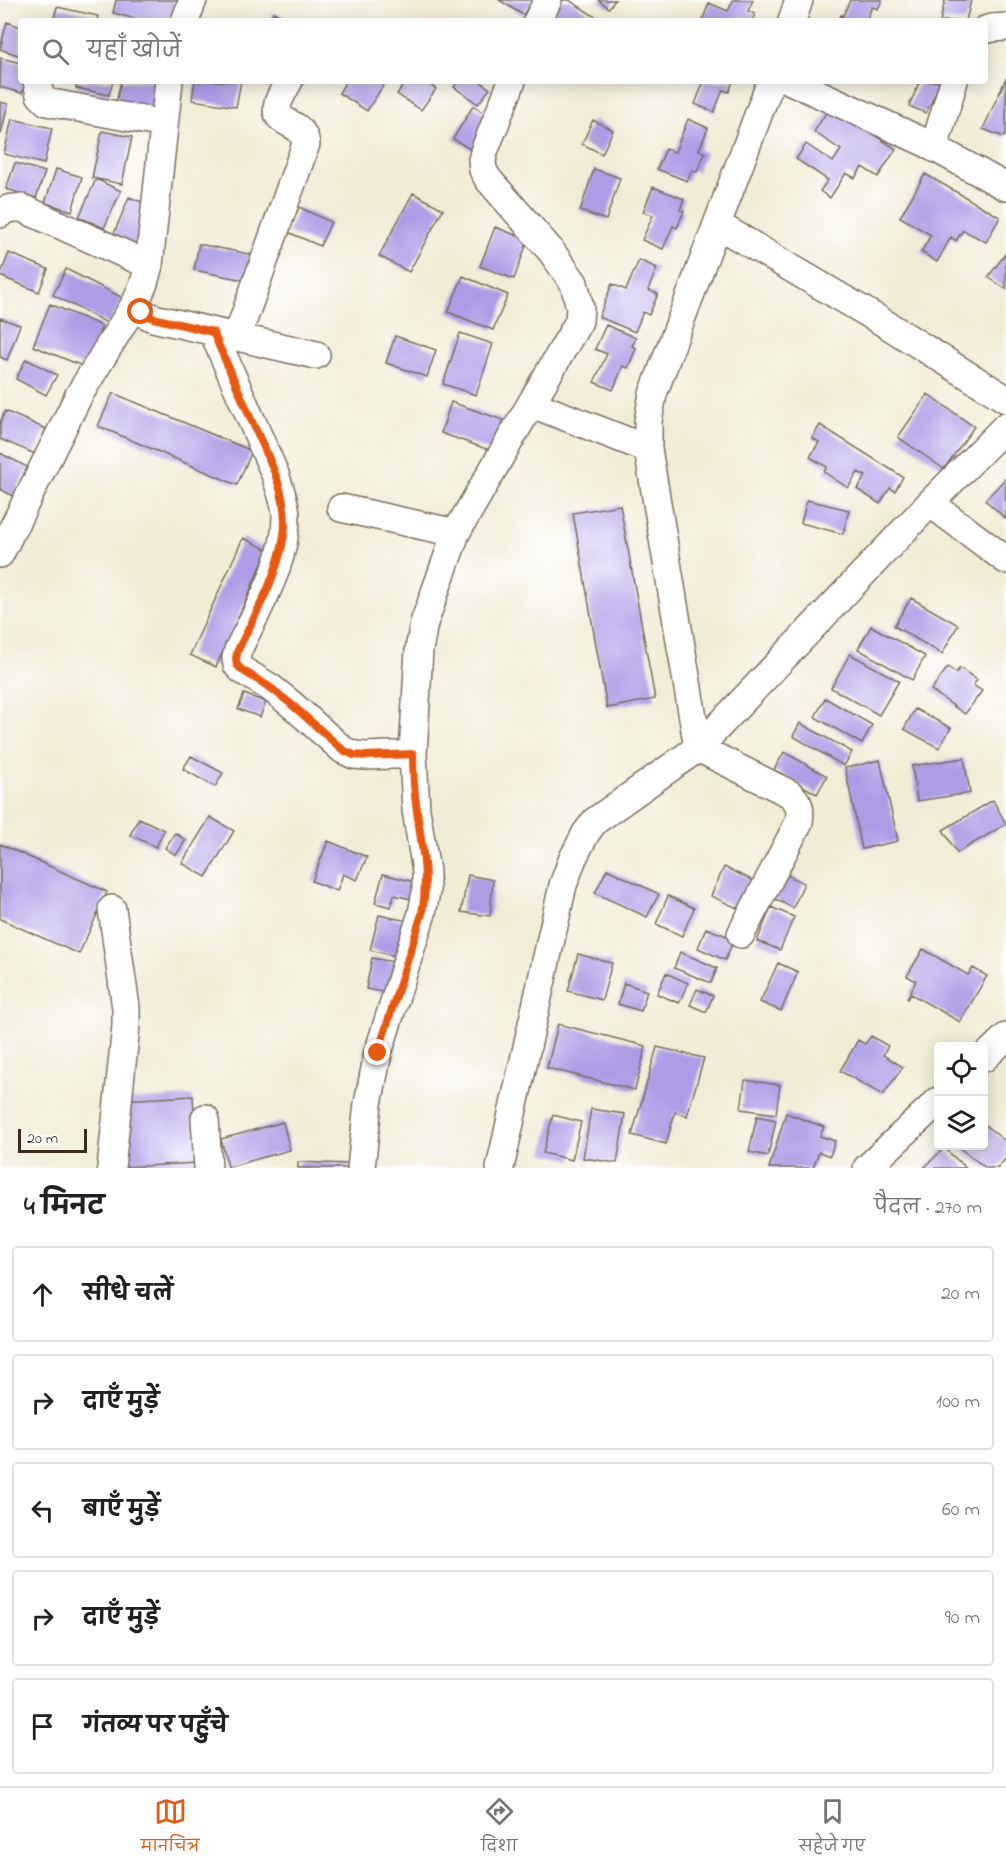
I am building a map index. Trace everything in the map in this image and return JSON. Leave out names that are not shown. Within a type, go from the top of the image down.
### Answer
[{"type":"street","points":[[186,18],[193,0]]},
{"type":"street","points":[[539,18],[548,0]]},
{"type":"street","points":[[793,18],[799,0]]},
{"type":"street","points":[[988,29],[1006,27]]},
{"type":"street","points":[[38,84],[40,95],[47,102],[164,124]]},
{"type":"street","points":[[0,554],[79,395],[136,302],[144,283],[149,265],[170,84]]},
{"type":"street","points":[[288,84],[277,112],[279,118],[301,130],[306,144],[225,335],[282,494],[286,513],[285,533],[279,561],[238,650],[237,665],[291,704],[343,750],[354,755],[366,756],[413,754]]},
{"type":"street","points":[[360,1168],[368,1104],[378,1053],[422,914],[426,892],[426,871],[416,810],[413,754],[419,650],[424,623],[456,533],[579,321],[580,308],[574,283],[552,251],[496,189],[483,170],[482,160],[485,149],[511,84]]},
{"type":"street","points":[[698,748],[648,449],[648,421],[653,394],[770,84]]},
{"type":"street","points":[[797,84],[934,148],[1006,187]]},
{"type":"street","points":[[934,148],[953,84]]},
{"type":"street","points":[[0,214],[12,208],[22,208],[149,265]]},
{"type":"street","points":[[718,225],[1006,399]]},
{"type":"street","points":[[136,302],[141,312],[153,318],[316,355]]},
{"type":"street","points":[[532,404],[648,449]]},
{"type":"street","points":[[500,1168],[563,885],[585,833],[595,821],[698,748],[1006,426]]},
{"type":"street","points":[[930,503],[1006,560]]},
{"type":"street","points":[[341,508],[456,533]]},
{"type":"street","points":[[698,748],[790,794],[799,802],[799,822],[741,934]]},
{"type":"street","points":[[111,1168],[126,1026],[126,1008],[112,909]]},
{"type":"street","points":[[988,1054],[1006,1037]]},
{"type":"street","points":[[867,1168],[934,1106]]},
{"type":"street","points":[[205,1118],[208,1168]]},
{"type":"building","points":[[116,0],[182,0],[178,18],[132,18],[113,13]]},
{"type":"building","points":[[499,0],[533,0],[523,15]]},
{"type":"building","points":[[556,0],[569,0],[597,18],[553,18]]},
{"type":"building","points":[[598,0],[615,0],[609,8]]},
{"type":"building","points":[[733,0],[753,0],[748,11],[755,14],[753,18],[703,18],[709,3],[728,11]]},
{"type":"building","points":[[850,0],[882,0],[878,9],[872,7],[867,18],[840,18],[841,15],[843,16]]},
{"type":"building","points":[[945,0],[971,0],[967,18],[941,18]]},
{"type":"building","points":[[57,7],[98,16],[98,18],[54,18]]},
{"type":"building","points":[[273,12],[286,18],[270,18]]},
{"type":"building","points":[[7,22],[18,26],[18,55],[0,49]]},
{"type":"building","points":[[1,58],[18,62],[18,84],[25,84],[22,93],[0,87]]},
{"type":"building","points":[[1006,78],[1006,132],[1004,137],[983,129]]},
{"type":"building","points":[[77,84],[112,84],[109,95],[76,88]]},
{"type":"building","points":[[120,84],[156,84],[153,111],[116,103]]},
{"type":"building","points":[[195,84],[240,84],[236,107],[192,100]]},
{"type":"building","points":[[344,84],[384,84],[367,111],[339,93]]},
{"type":"building","points":[[404,84],[428,84],[436,89],[421,110],[397,94]]},
{"type":"building","points":[[456,84],[483,84],[490,89],[478,104],[454,87]]},
{"type":"building","points":[[703,84],[732,84],[729,92],[723,90],[714,112],[695,104]]},
{"type":"building","points":[[919,84],[940,84],[926,113],[909,106]]},
{"type":"building","points":[[0,102],[8,104],[1,134],[0,134]]},
{"type":"building","points":[[473,106],[495,120],[475,152],[453,139]]},
{"type":"building","points":[[830,106],[896,149],[878,177],[862,167],[855,178],[846,173],[830,198],[820,191],[828,180],[796,159],[806,144],[833,162],[841,150],[814,132]]},
{"type":"building","points":[[12,119],[52,128],[44,164],[4,154]]},
{"type":"building","points":[[688,119],[708,128],[699,150],[705,153],[697,172],[692,170],[687,181],[657,169],[666,149],[675,152]]},
{"type":"building","points":[[593,120],[613,130],[602,154],[582,144]]},
{"type":"building","points":[[102,131],[132,137],[122,184],[92,178]]},
{"type":"building","points":[[15,163],[45,172],[36,198],[6,189]]},
{"type":"building","points":[[56,169],[82,177],[72,211],[45,203]]},
{"type":"building","points":[[594,169],[620,178],[606,220],[580,211]]},
{"type":"building","points":[[925,174],[1000,217],[986,242],[963,230],[956,241],[951,237],[937,262],[921,252],[931,235],[900,217]]},
{"type":"building","points":[[96,179],[121,191],[104,228],[79,217]]},
{"type":"building","points":[[653,187],[684,199],[680,210],[684,211],[677,228],[673,226],[663,249],[642,240],[653,215],[643,212]]},
{"type":"building","points":[[413,193],[443,209],[409,272],[379,256]]},
{"type":"building","points":[[129,197],[154,207],[137,246],[113,236]]},
{"type":"building","points":[[299,207],[331,222],[320,246],[288,232]]},
{"type":"building","points":[[495,227],[528,240],[514,279],[480,266]]},
{"type":"building","points":[[199,244],[254,255],[249,281],[194,270]]},
{"type":"building","points":[[9,253],[48,269],[39,292],[0,276]]},
{"type":"building","points":[[1006,253],[1006,289],[988,277]]},
{"type":"building","points":[[639,260],[657,268],[648,290],[658,294],[649,315],[643,312],[635,332],[599,317],[612,284],[626,290]]},
{"type":"building","points":[[66,269],[123,298],[109,324],[53,295]]},
{"type":"building","points":[[463,276],[508,295],[493,330],[448,312]]},
{"type":"building","points":[[50,304],[102,326],[85,367],[33,346]]},
{"type":"building","points":[[0,318],[20,325],[7,360],[0,357]]},
{"type":"building","points":[[606,325],[636,338],[632,346],[636,348],[628,368],[623,366],[613,390],[594,382],[607,354],[595,349]]},
{"type":"building","points":[[460,333],[493,344],[476,395],[443,384]]},
{"type":"building","points":[[395,336],[436,350],[427,377],[386,363]]},
{"type":"building","points":[[26,359],[57,375],[46,395],[16,379]]},
{"type":"building","points":[[113,393],[252,451],[237,485],[98,426]]},
{"type":"building","points":[[928,394],[974,427],[944,469],[898,437]]},
{"type":"building","points":[[451,402],[503,420],[492,451],[441,433]]},
{"type":"building","points":[[5,411],[46,429],[35,454],[0,439],[0,423]]},
{"type":"building","points":[[820,425],[903,477],[895,491],[890,488],[880,504],[857,489],[866,476],[858,472],[848,488],[824,472],[827,467],[810,457],[819,442],[812,438]]},
{"type":"building","points":[[0,453],[29,468],[13,496],[0,489]]},
{"type":"building","points":[[1006,478],[1005,505],[1006,519],[985,500]]},
{"type":"building","points":[[807,500],[849,510],[843,534],[801,523]]},
{"type":"building","points":[[620,505],[655,699],[607,708],[573,513]]},
{"type":"building","points":[[243,538],[268,550],[216,667],[190,655]]},
{"type":"building","points":[[911,598],[958,625],[942,654],[894,626]]},
{"type":"building","points":[[871,626],[925,656],[912,680],[858,649]]},
{"type":"building","points":[[850,654],[899,681],[879,715],[831,688]]},
{"type":"building","points":[[948,667],[956,673],[960,668],[977,680],[973,685],[982,691],[965,714],[931,690]]},
{"type":"building","points":[[244,694],[266,702],[260,717],[238,709]]},
{"type":"building","points":[[825,698],[872,725],[862,744],[815,717]]},
{"type":"building","points":[[915,709],[951,728],[939,748],[904,729]]},
{"type":"building","points":[[800,723],[852,752],[844,766],[793,736]]},
{"type":"building","points":[[784,752],[827,776],[817,794],[774,770]]},
{"type":"building","points":[[191,756],[223,773],[215,787],[183,769]]},
{"type":"building","points":[[964,758],[970,793],[917,801],[912,766]]},
{"type":"building","points":[[880,760],[898,841],[862,849],[845,768]]},
{"type":"building","points":[[993,800],[1006,824],[957,853],[943,830]]},
{"type":"building","points":[[210,817],[234,831],[206,877],[182,863]]},
{"type":"building","points":[[139,818],[164,830],[156,847],[130,835]]},
{"type":"building","points":[[175,833],[186,840],[176,855],[165,848]]},
{"type":"building","points":[[328,841],[367,857],[357,880],[343,874],[337,891],[312,881]]},
{"type":"building","points":[[0,844],[107,892],[79,954],[0,919]]},
{"type":"building","points":[[724,867],[761,884],[748,913],[711,896]]},
{"type":"building","points":[[607,869],[659,894],[647,917],[595,893]]},
{"type":"building","points":[[781,872],[804,883],[793,908],[769,896]]},
{"type":"building","points":[[383,874],[415,882],[411,899],[394,895],[391,907],[375,903]]},
{"type":"building","points":[[468,875],[493,880],[490,916],[461,912]]},
{"type":"building","points":[[668,896],[694,908],[682,936],[656,924]]},
{"type":"building","points":[[771,907],[794,917],[780,950],[757,941]]},
{"type":"building","points":[[379,915],[408,921],[399,957],[370,950]]},
{"type":"building","points":[[706,928],[734,939],[725,960],[698,948]]},
{"type":"building","points":[[923,949],[968,975],[973,968],[987,976],[960,1022],[911,994],[907,998],[916,981],[907,976]]},
{"type":"building","points":[[680,952],[717,968],[711,983],[674,968]]},
{"type":"building","points":[[578,954],[612,963],[602,1000],[568,991]]},
{"type":"building","points":[[372,958],[400,963],[393,994],[366,989]]},
{"type":"building","points":[[778,963],[798,972],[781,1011],[760,1002]]},
{"type":"building","points":[[666,973],[688,983],[679,1003],[657,994]]},
{"type":"building","points":[[624,983],[647,991],[641,1011],[618,1004]]},
{"type":"building","points":[[697,989],[713,996],[706,1012],[690,1005]]},
{"type":"building","points":[[558,1024],[646,1046],[635,1090],[547,1068]]},
{"type":"building","points":[[871,1036],[888,1046],[883,1055],[903,1067],[883,1095],[840,1071],[858,1040],[865,1044]]},
{"type":"building","points":[[657,1047],[704,1058],[687,1116],[675,1112],[666,1144],[632,1135]]},
{"type":"building","points":[[745,1080],[780,1085],[776,1114],[741,1109]]},
{"type":"building","points":[[193,1096],[197,1163],[125,1167],[121,1100]]},
{"type":"building","points":[[591,1109],[625,1114],[617,1163],[583,1158]]},
{"type":"building","points":[[786,1113],[824,1127],[820,1136],[835,1141],[830,1156],[819,1152],[813,1168],[769,1168]]},
{"type":"building","points":[[553,1115],[581,1122],[572,1160],[543,1153]]},
{"type":"building","points":[[757,1116],[776,1120],[768,1156],[749,1152]]},
{"type":"building","points":[[283,1122],[290,1150],[228,1167],[221,1139]]},
{"type":"building","points":[[988,1127],[1006,1142],[1006,1158],[998,1168],[986,1168],[962,1150],[988,1150]]},
{"type":"building","points":[[942,1150],[946,1150],[966,1168],[924,1168]]},
{"type":"building","points":[[298,1162],[349,1164],[349,1168],[298,1168]]},
{"type":"route","points":[[141,312],[153,318],[213,332],[282,494],[286,513],[285,533],[279,561],[238,650],[237,665],[291,704],[343,750],[354,755],[366,756],[413,754],[416,810],[424,850],[426,892],[422,914],[378,1053]]}]
